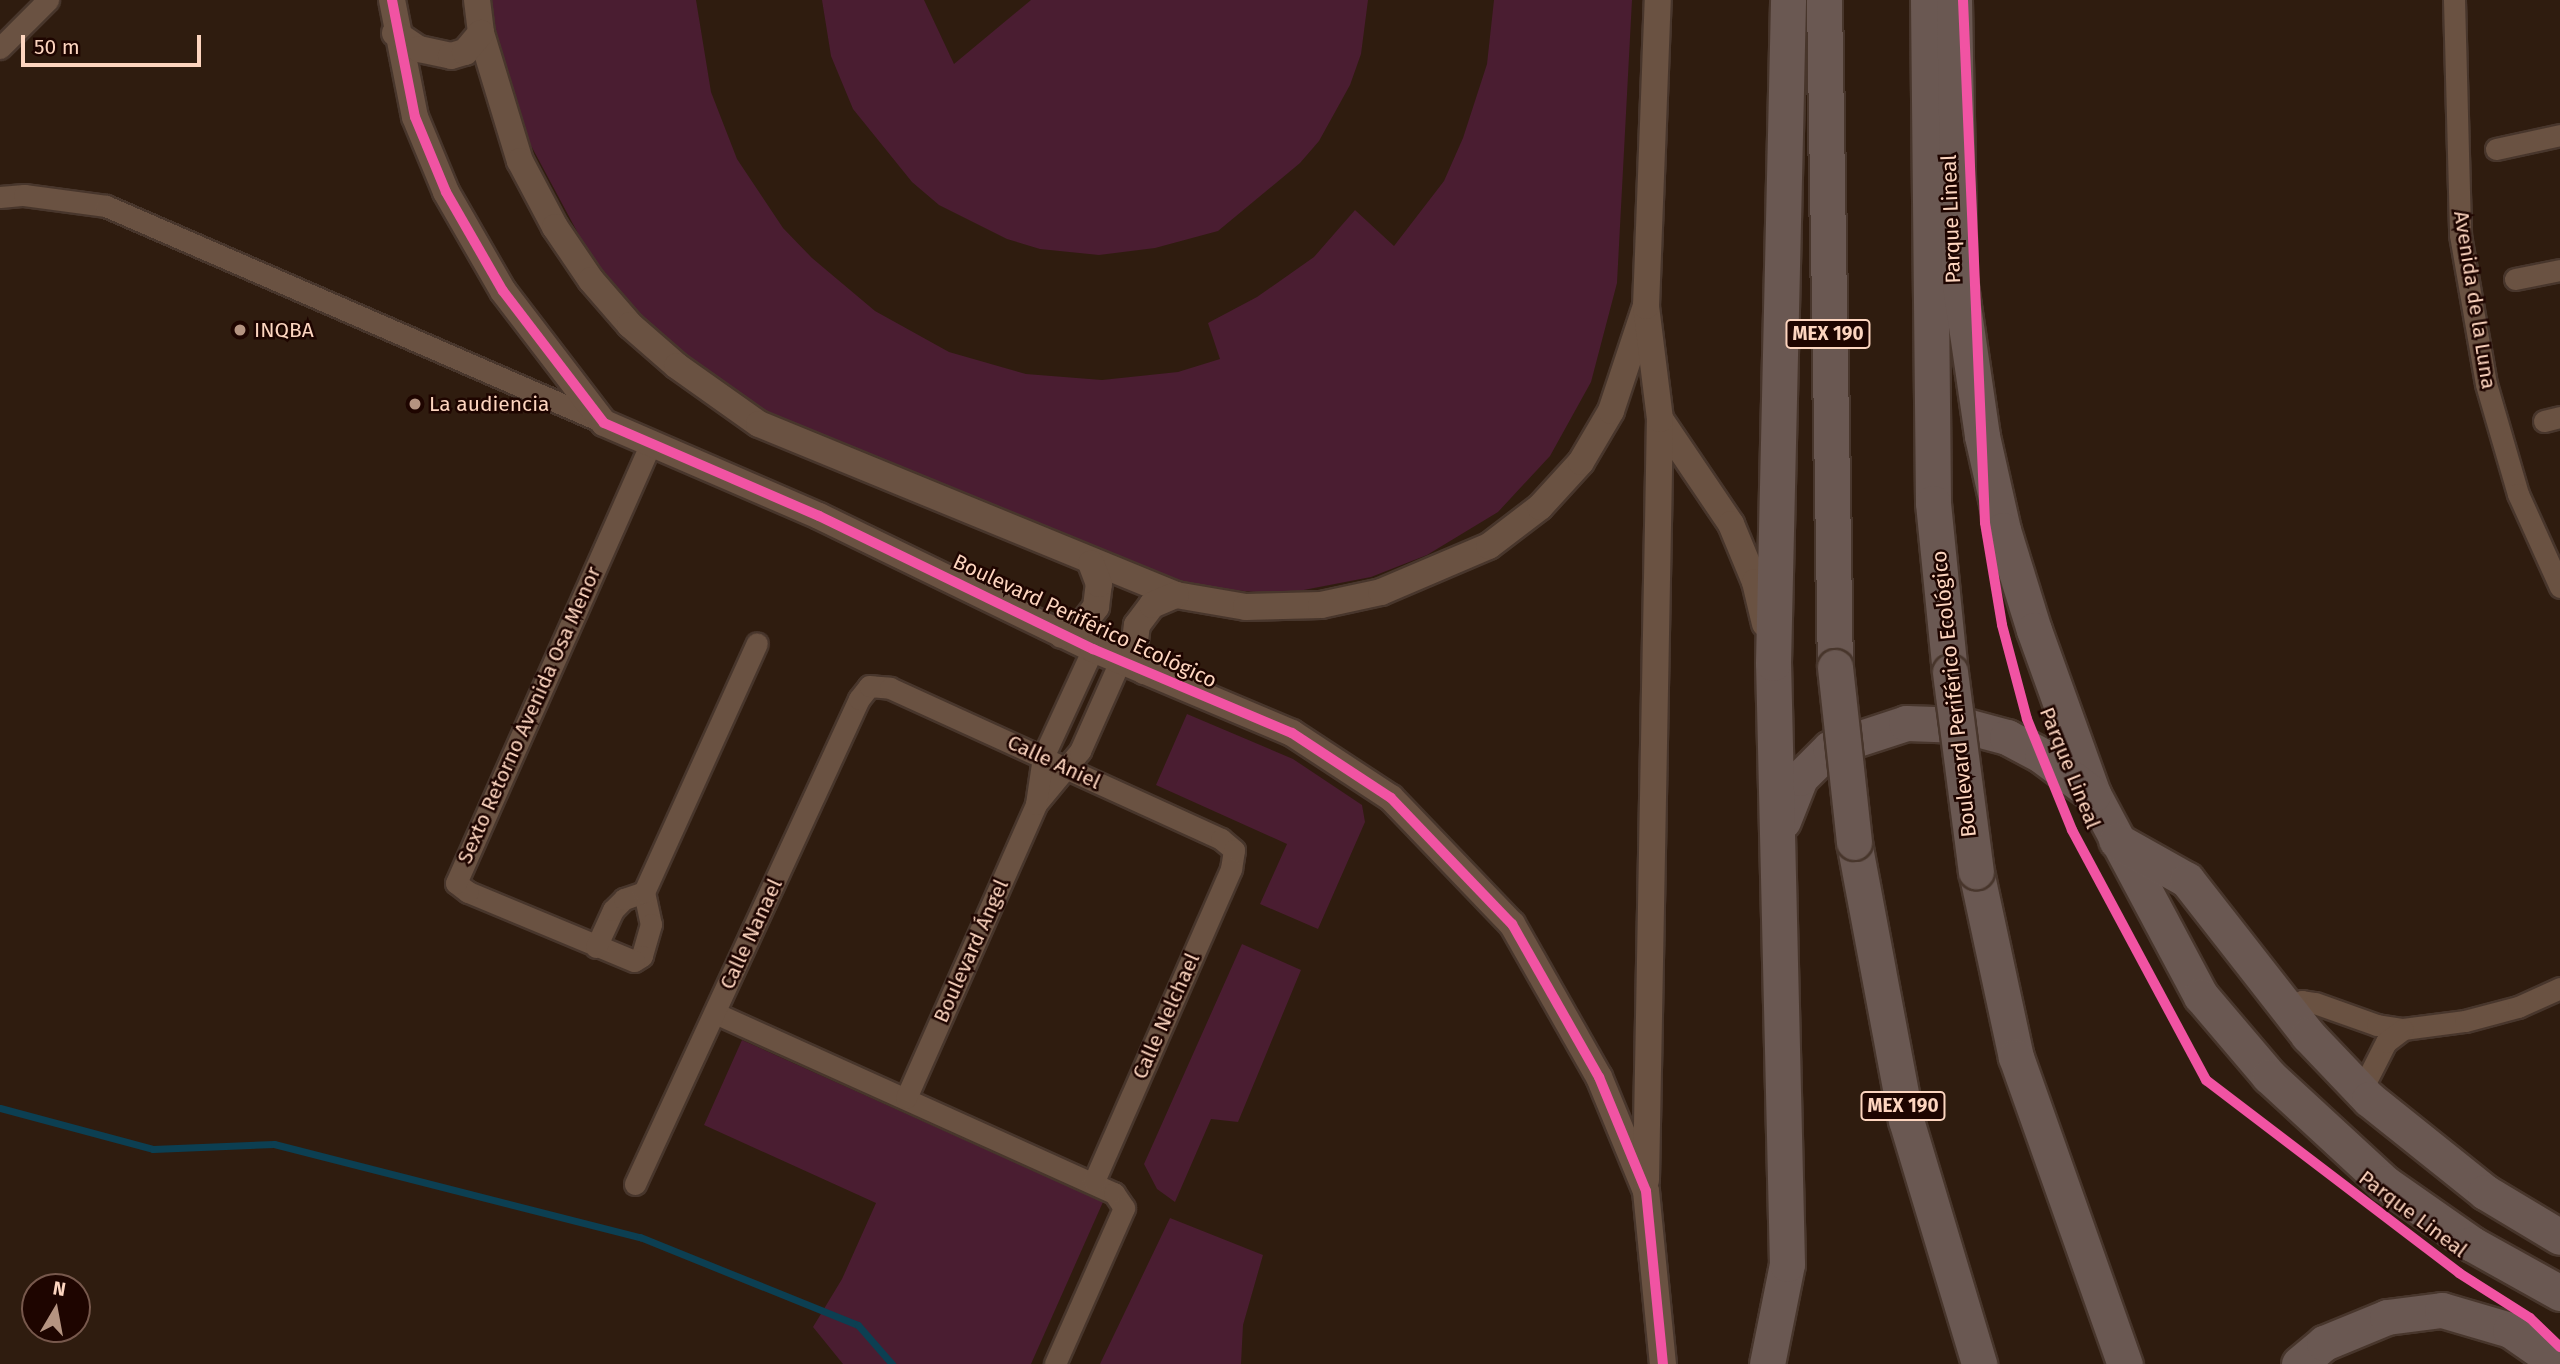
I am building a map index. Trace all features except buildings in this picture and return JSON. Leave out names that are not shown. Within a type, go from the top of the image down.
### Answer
[{"type":"highway","points":[[1767,1364],[1787,1264],[1773,663],[1788,0]]},
{"type":"highway","name":"MEX 190","points":[[1824,0],[1835,667],[1854,842],[1906,1120],[1979,1364]]},
{"type":"highway","name":"Boulevard Periférico Ecológico","points":[[1928,0],[1933,503],[1950,672],[1976,871],[2016,1057],[2125,1364]]},
{"type":"highway","points":[[1954,0],[1959,278],[1982,436],[2026,607],[2093,794],[2201,996],[2278,1086],[2345,1150],[2407,1199],[2472,1244],[2560,1293]]},
{"type":"highway","points":[[1779,838],[1792,790],[1820,756],[1855,736],[1906,723],[1962,725],[2007,737],[2042,756],[2093,794]]},
{"type":"highway","points":[[2116,840],[2188,880],[2287,1009],[2361,1091],[2462,1176],[2560,1237]]},
{"type":"highway","points":[[2299,1364],[2324,1343],[2388,1317],[2442,1310],[2510,1331],[2559,1364]]},
{"type":"street","points":[[0,48],[48,0]]},
{"type":"street","name":"Boulevard Periférico Ecológico","points":[[392,0],[395,33],[415,117],[446,192],[503,291],[604,423],[650,446],[819,516],[1093,649],[1292,733],[1400,808],[1512,924],[1599,1077],[1646,1191],[1663,1364]]},
{"type":"street","points":[[478,0],[481,33],[520,161],[555,227],[591,280],[630,325],[677,366],[759,424],[1091,563],[1176,595],[1246,607],[1321,604],[1381,592],[1489,546],[1540,507],[1581,462],[1611,411],[1646,306]]},
{"type":"street","points":[[1646,1191],[1660,419],[1646,306],[1658,0]]},
{"type":"street","name":"Avenida de la Luna","points":[[2454,0],[2460,235],[2486,384],[2518,494],[2560,587]]},
{"type":"street","points":[[395,33],[419,49],[451,56],[465,52],[481,33]]},
{"type":"street","points":[[2496,149],[2560,135]]},
{"type":"street","points":[[0,197],[24,195],[106,206],[604,423]]},
{"type":"street","points":[[2515,279],[2560,270]]},
{"type":"street","points":[[1660,419],[1731,524],[1747,559],[1773,663]]},
{"type":"street","name":"Sexto Retorno Avenida Osa Menor","points":[[644,892],[651,924],[642,956],[634,961],[468,892],[456,883],[650,446]]},
{"type":"street","points":[[1062,635],[1082,625],[1096,607],[1099,584],[1091,563]]},
{"type":"street","points":[[1132,666],[1137,625],[1152,605],[1176,595]]},
{"type":"street","points":[[596,947],[613,910],[624,899],[644,892],[757,643]]},
{"type":"street","name":"Boulevard Ángel","points":[[906,1098],[1036,804],[1043,757],[1093,649]]},
{"type":"street","name":"Boulevard Ángel","points":[[1036,804],[1080,751],[1132,666]]},
{"type":"street","name":"Calle Aniel","points":[[869,686],[890,688],[1221,839],[1234,850]]},
{"type":"street","name":"Calle Nanael","points":[[635,1184],[859,699],[869,686]]},
{"type":"street","name":"Calle Nelchael","points":[[1094,1181],[1231,869],[1234,850]]},
{"type":"street","points":[[2287,1009],[2302,1001],[2315,1003],[2377,1025],[2403,1028],[2465,1021],[2518,1007],[2560,988]]},
{"type":"street","points":[[715,1013],[1094,1181],[1114,1193],[1124,1208],[1055,1364]]},
{"type":"street","points":[[2361,1091],[2386,1042],[2403,1028]]},
{"type":"shaded area","points":[[488,0],[696,0],[711,92],[737,159],[783,228],[812,258],[875,311],[949,352],[1026,374],[1102,380],[1178,372],[1220,359],[1208,323],[1257,297],[1314,257],[1355,210],[1394,246],[1444,181],[1463,138],[1487,64],[1494,0],[1632,0],[1617,283],[1591,382],[1550,456],[1498,512],[1427,555],[1371,577],[1283,594],[1182,586],[796,431],[708,379],[649,326],[588,252],[528,140],[489,22]]},
{"type":"shaded area","points":[[822,0],[924,0],[954,64],[1031,0],[1368,0],[1361,54],[1350,85],[1319,141],[1300,163],[1218,231],[1155,248],[1099,255],[1040,249],[1007,239],[939,205],[912,182],[853,109],[831,56]]},
{"type":"shaded area","points":[[1187,714],[1293,759],[1362,805],[1365,822],[1318,929],[1260,904],[1287,844],[1156,785]]},
{"type":"shaded area","points":[[1242,944],[1301,970],[1238,1122],[1211,1119],[1175,1202],[1157,1189],[1144,1164]]},
{"type":"shaded area","points":[[742,1040],[1103,1202],[1031,1364],[843,1364],[813,1327],[842,1279],[876,1203],[704,1125]]},
{"type":"shaded area","points":[[1170,1218],[1263,1255],[1243,1325],[1241,1364],[1100,1364]]},
{"type":"waterway","points":[[0,1108],[153,1149],[274,1144],[640,1237],[858,1325],[892,1364]]},
{"type":"cycle path","points":[[392,0],[415,117],[446,192],[503,291],[604,423],[819,516],[1093,649],[1292,733],[1391,798],[1512,924],[1599,1077],[1646,1191],[1663,1364]]},
{"type":"cycle path","name":"Parque Lineal","points":[[1963,0],[1985,523],[2002,625],[2027,719],[2072,830],[2206,1080],[2459,1273],[2530,1318],[2560,1347]]},
{"type":"place","name":"INQBA","points":[[240,330]]},
{"type":"place","name":"La audiencia","points":[[415,404]]}]
